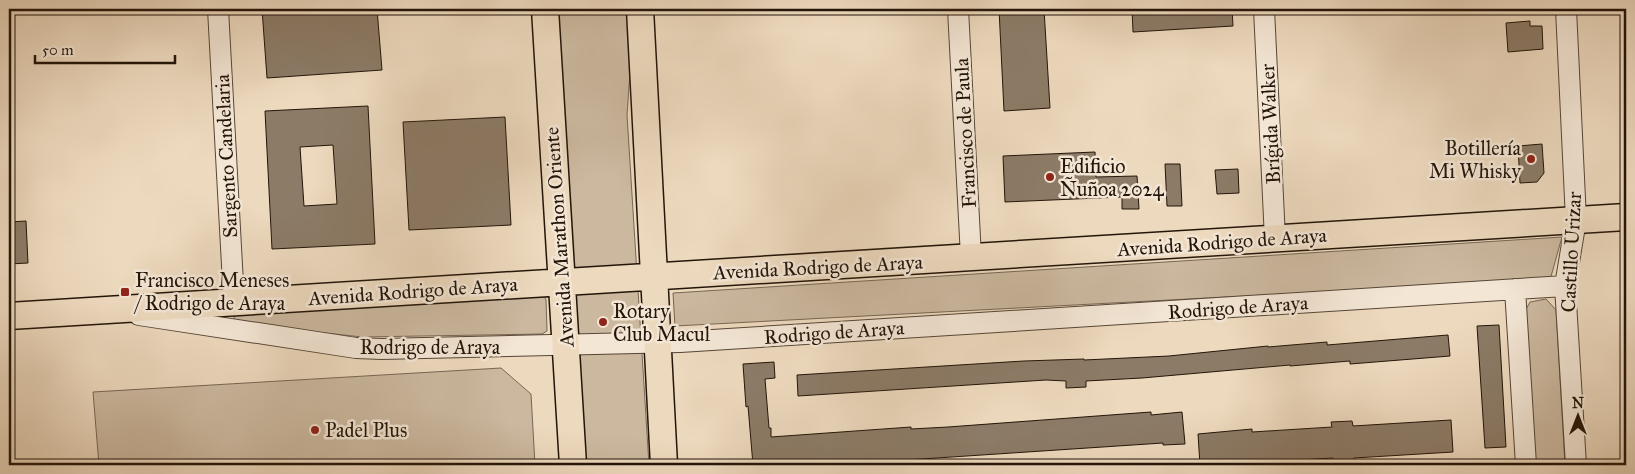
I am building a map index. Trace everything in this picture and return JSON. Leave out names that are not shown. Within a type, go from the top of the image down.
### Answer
[{"type":"main road","name":"Avenida Marathon Oriente","points":[[546,9],[573,465]]},
{"type":"main road","points":[[640,9],[664,465]]},
{"type":"main road","name":"Avenida Rodrigo de Araya","points":[[9,316],[1626,217]]},
{"type":"street","name":"Sargento Candelaria","points":[[218,9],[234,302]]},
{"type":"street","name":"Francisco de Paula","points":[[958,9],[971,257]]},
{"type":"street","name":"Brígida Walker","points":[[1264,9],[1275,239]]},
{"type":"street","name":"Castillo Urizar","points":[[1566,9],[1576,220],[1565,286],[1576,465]]},
{"type":"street","name":"Rodrigo de Araya","points":[[105,310],[356,348],[566,346],[657,343],[1565,286]]},
{"type":"street","points":[[1515,289],[1526,465]]},
{"type":"shaded area","points":[[551,9],[629,9],[632,44],[627,115],[649,465],[582,465]]},
{"type":"shaded area","points":[[1562,237],[1550,280],[675,326],[673,293]]},
{"type":"shaded area","points":[[539,293],[546,299],[547,331],[542,334],[362,337],[234,323],[234,312]]},
{"type":"shaded area","points":[[1546,299],[1556,310],[1565,465],[1533,465],[1524,313],[1530,302]]},
{"type":"shaded area","name":"Padel Plus","points":[[501,368],[531,394],[535,465],[99,465],[93,392]]},
{"type":"building","points":[[262,9],[377,9],[382,70],[267,78]]},
{"type":"building","points":[[999,9],[1044,9],[1050,108],[1004,111]]},
{"type":"building","points":[[1132,9],[1232,9],[1233,26],[1133,32]]},
{"type":"building","points":[[1530,21],[1530,26],[1542,26],[1543,49],[1508,52],[1506,23]]},
{"type":"building","points":[[368,106],[375,244],[272,249],[265,111]],"holes":[[[333,145],[337,204],[304,206],[300,147]]]},
{"type":"building","points":[[505,117],[511,225],[409,230],[403,122]]},
{"type":"building","name":"Botillería Mi Whisky","points":[[1542,144],[1544,173],[1537,182],[1520,183],[1518,146]]},
{"type":"building","name":"Edificio Ñuñoa 2024","points":[[1095,152],[1096,177],[1137,176],[1139,209],[1122,209],[1122,197],[1005,202],[1003,156]]},
{"type":"building","points":[[1165,164],[1180,164],[1182,206],[1167,206]]},
{"type":"building","points":[[1238,169],[1239,193],[1217,194],[1215,170]]},
{"type":"building","points":[[26,221],[28,263],[9,264],[9,222]]},
{"type":"building","points":[[1499,325],[1506,447],[1485,448],[1477,326]]},
{"type":"building","points":[[1448,335],[1450,356],[1350,364],[1350,361],[1290,365],[1086,381],[1086,387],[1066,388],[1066,381],[1046,380],[798,396],[797,375],[1024,361],[1169,356],[1268,346],[1327,342],[1327,345]]},
{"type":"building","points":[[774,362],[775,378],[765,379],[771,437],[911,427],[911,429],[948,427],[1151,412],[1151,415],[1182,412],[1185,444],[1163,445],[1163,443],[831,465],[753,465],[743,364]]},
{"type":"building","points":[[1451,420],[1453,452],[1354,458],[1354,460],[1334,461],[1333,458],[1266,462],[1266,460],[1200,465],[1198,434],[1252,429],[1252,432],[1332,427],[1331,422],[1352,421],[1353,426]]},
{"type":"place","name":"Botillería Mi Whisky","points":[[1531,159]]},
{"type":"place","name":"Edificio Ñuñoa 2024","points":[[1050,177]]},
{"type":"place","name":"Francisco Meneses / Rodrigo de Araya","points":[[125,292]]},
{"type":"place","name":"Rotary Club Macul","points":[[603,322]]},
{"type":"place","name":"Padel Plus","points":[[315,430]]}]
